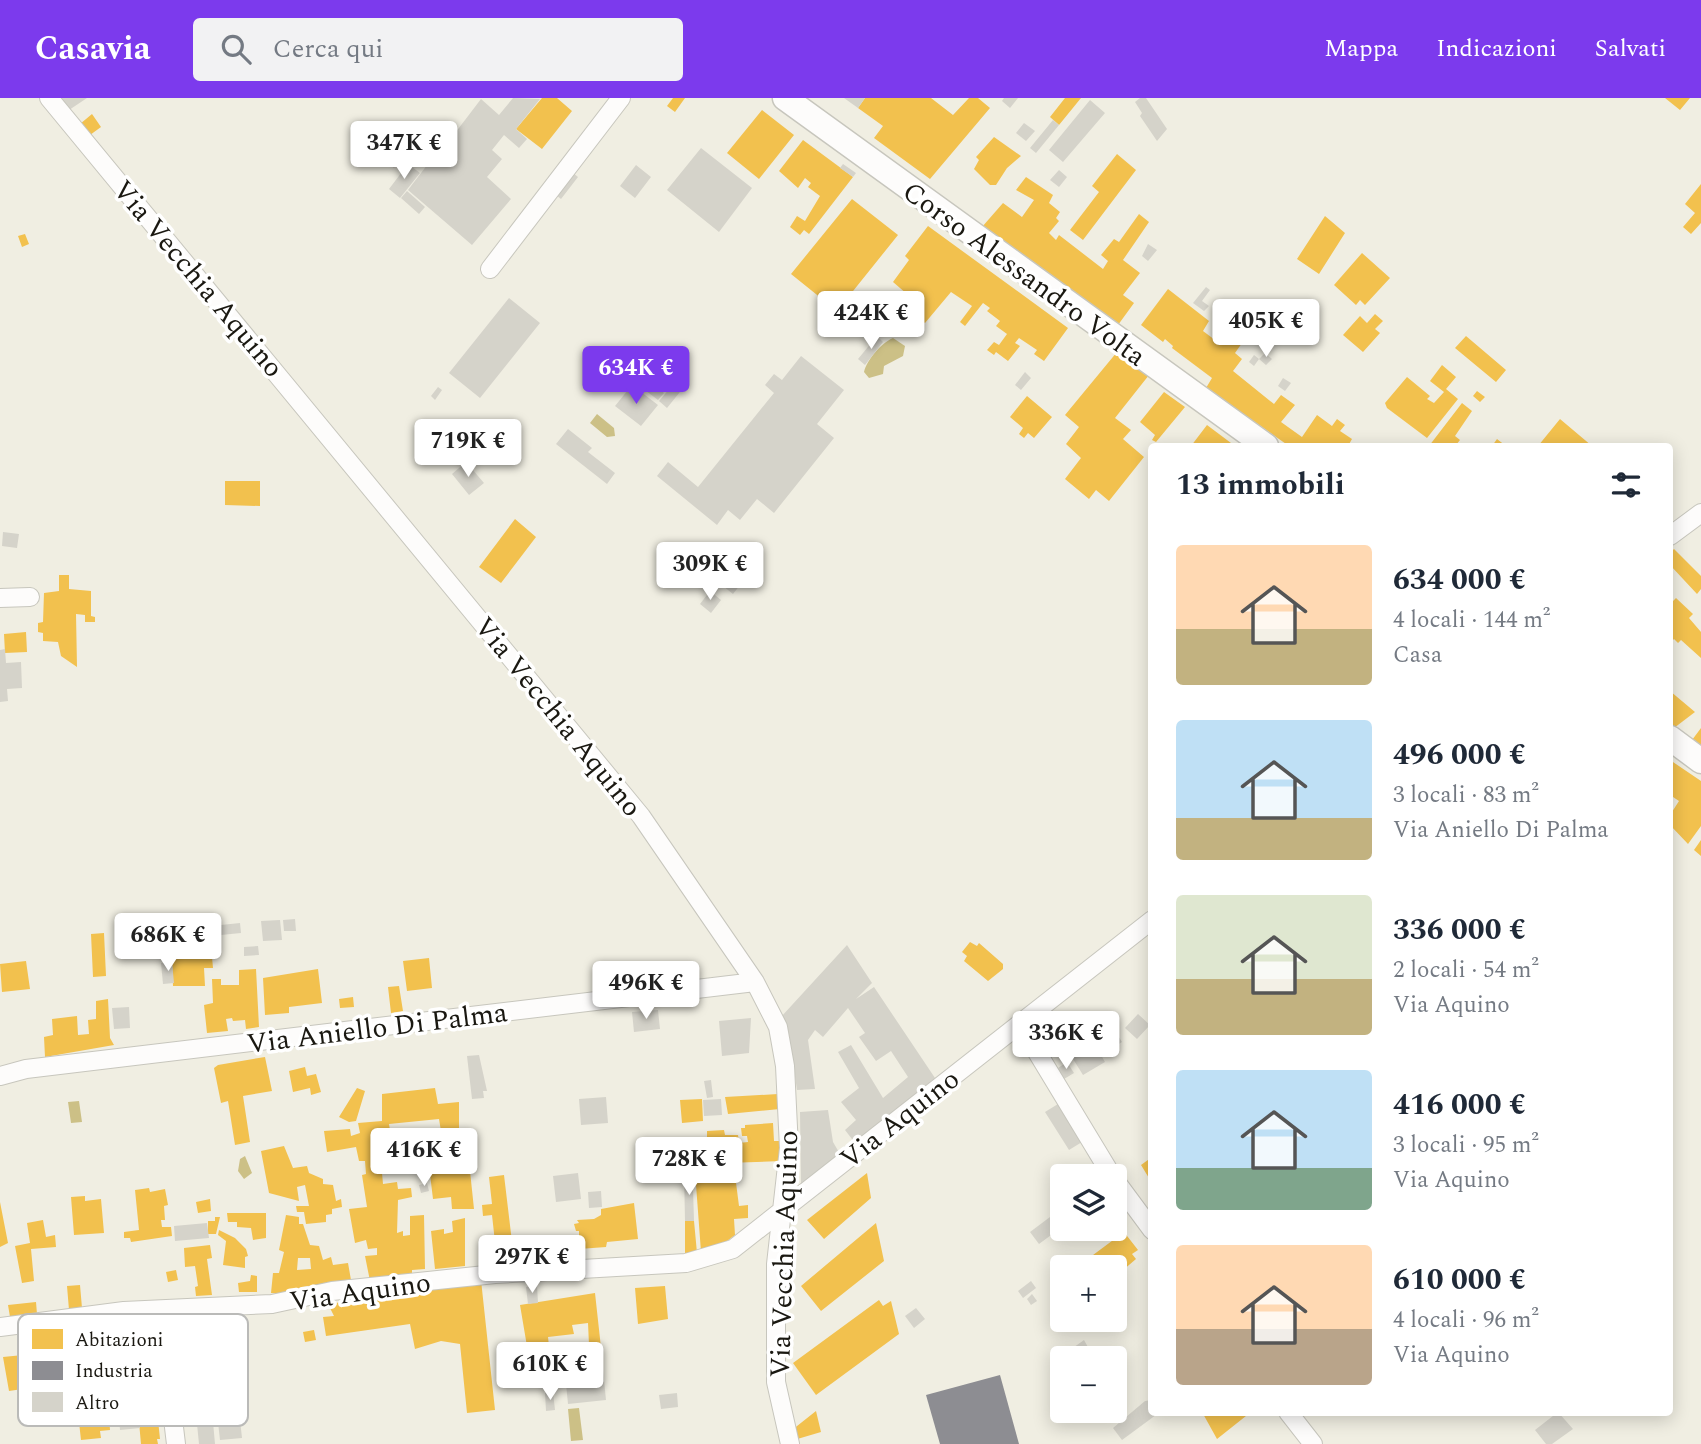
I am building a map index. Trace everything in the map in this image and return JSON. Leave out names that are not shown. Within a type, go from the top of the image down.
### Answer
[{"type":"main road","name":"Corso Alessandro Volta","points":[[785,98],[1262,443]]},
{"type":"main road","points":[[1673,739],[1701,761]]},
{"type":"street","name":"Via Vecchia Aquino","points":[[49,98],[641,816],[755,982],[778,1027],[785,1066],[789,1148],[776,1264],[776,1382],[790,1444]]},
{"type":"street","points":[[490,269],[621,98]]},
{"type":"street","points":[[1673,534],[1701,513]]},
{"type":"street","points":[[0,598],[30,597]]},
{"type":"street","name":"Via Aquino","points":[[122,1314],[272,1304],[332,1291],[495,1274],[686,1264],[733,1249],[1148,923]]},
{"type":"street","name":"Via Aniello Di Palma","points":[[0,1076],[40,1068],[755,982]]},
{"type":"street","points":[[1020,1024],[1105,1164]]},
{"type":"street","points":[[1127,1197],[1148,1225]]},
{"type":"street","points":[[160,1310],[160,1314]]},
{"type":"street","name":"Via Aquino","points":[[0,1327],[18,1325]]},
{"type":"street","points":[[1291,1416],[1313,1444]]},
{"type":"street","points":[[174,1426],[176,1444]]},
{"type":"shaded area","points":[[893,338],[905,346],[903,356],[884,366],[883,374],[869,378],[864,372],[868,362],[879,348]]},
{"type":"shaded area","points":[[597,414],[614,428],[615,436],[607,437],[590,423]]},
{"type":"shaded area","points":[[79,1101],[82,1122],[71,1123],[68,1102]]},
{"type":"shaded area","points":[[245,1156],[252,1173],[244,1179],[238,1171],[240,1159]]},
{"type":"shaded area","points":[[579,1408],[583,1440],[571,1441],[568,1409]]},
{"type":"building: Abitazioni","points":[[542,98],[557,98],[572,111],[542,149],[516,129]]},
{"type":"building: Abitazioni","points":[[673,98],[685,98],[675,112],[667,106]]},
{"type":"building: Abitazioni","points":[[865,98],[931,98],[953,115],[969,98],[978,98],[990,108],[930,179],[874,138],[883,126],[858,108]]},
{"type":"building: Abitazioni","points":[[1065,98],[1081,98],[1059,125],[1050,117]]},
{"type":"building: Abitazioni","points":[[1665,98],[1690,98],[1680,110]]},
{"type":"building: Abitazioni","points":[[762,110],[794,135],[759,179],[727,153]]},
{"type":"building: Abitazioni","points":[[92,114],[101,127],[90,135],[80,124]]},
{"type":"building: Abitazioni","points":[[994,137],[1021,156],[1007,168],[996,185],[990,185],[974,169],[979,160],[976,157]]},
{"type":"building: Abitazioni","points":[[803,140],[853,177],[809,234],[804,230],[800,235],[790,227],[797,216],[805,221],[820,196],[808,187],[811,183],[805,178],[798,188],[779,171]]},
{"type":"building: Abitazioni","points":[[1117,154],[1136,170],[1083,240],[1070,230],[1099,192],[1092,186]]},
{"type":"building: Abitazioni","points":[[1026,177],[1053,195],[1049,203],[1060,212],[1056,218],[1059,221],[1049,233],[1056,240],[1059,235],[1103,269],[1108,261],[1101,255],[1114,239],[1119,242],[1139,214],[1149,222],[1123,260],[1140,273],[1123,295],[1134,303],[1118,325],[982,227],[1003,203],[1022,217],[1034,200],[1016,190]]},
{"type":"building: Abitazioni","points":[[1701,184],[1701,223],[1691,234],[1683,227],[1695,213],[1685,204]]},
{"type":"building: Abitazioni","points":[[852,199],[898,235],[837,311],[791,274]]},
{"type":"building: Abitazioni","points":[[1325,216],[1345,233],[1319,274],[1297,259]]},
{"type":"building: Abitazioni","points":[[928,226],[1068,328],[1044,361],[1034,354],[1037,350],[1019,338],[1015,343],[1020,346],[1008,361],[996,352],[994,355],[987,350],[994,342],[999,345],[1007,334],[996,326],[1000,321],[987,311],[990,308],[983,303],[965,326],[960,322],[972,306],[951,292],[925,323],[913,315],[909,320],[894,310],[907,294],[893,282],[909,260],[905,256]]},
{"type":"building: Abitazioni","points":[[25,234],[29,244],[22,247],[18,236]]},
{"type":"building: Abitazioni","points":[[1362,253],[1390,278],[1365,305],[1360,300],[1356,305],[1334,285]]},
{"type":"building: Abitazioni","points":[[1168,289],[1209,321],[1203,331],[1219,343],[1236,322],[1249,333],[1235,353],[1242,359],[1233,371],[1274,404],[1281,395],[1295,405],[1281,422],[1302,437],[1317,415],[1332,426],[1337,419],[1345,425],[1340,431],[1352,439],[1350,443],[1285,443],[1206,388],[1212,378],[1172,348],[1165,339],[1163,342],[1141,325]]},
{"type":"building: Abitazioni","points":[[1375,314],[1383,321],[1375,329],[1380,333],[1363,352],[1343,335],[1360,316],[1367,323]]},
{"type":"building: Abitazioni","points":[[1466,336],[1506,370],[1496,382],[1455,348]]},
{"type":"building: Abitazioni","points":[[1117,352],[1149,375],[1115,418],[1131,430],[1123,439],[1144,457],[1109,501],[1096,490],[1089,499],[1065,479],[1081,458],[1066,444],[1079,427],[1065,415]]},
{"type":"building: Abitazioni","points":[[1442,365],[1456,377],[1446,389],[1458,399],[1427,438],[1387,408],[1385,403],[1407,377],[1430,396],[1427,399],[1434,403],[1444,392],[1430,381]]},
{"type":"building: Abitazioni","points":[[1477,391],[1485,397],[1480,402],[1473,396]]},
{"type":"building: Abitazioni","points":[[1164,392],[1185,407],[1156,442],[1152,440],[1155,435],[1140,422]]},
{"type":"building: Abitazioni","points":[[1027,396],[1052,417],[1034,438],[1028,433],[1024,438],[1019,434],[1023,428],[1010,417]]},
{"type":"building: Abitazioni","points":[[1462,403],[1472,411],[1455,436],[1460,440],[1458,443],[1431,443]]},
{"type":"building: Abitazioni","points":[[1560,419],[1588,443],[1540,443]]},
{"type":"building: Abitazioni","points":[[1207,425],[1231,443],[1193,443]]},
{"type":"building: Abitazioni","points":[[225,481],[260,481],[260,506],[225,505]]},
{"type":"building: Abitazioni","points":[[515,519],[536,537],[501,583],[479,567]]},
{"type":"building: Abitazioni","points":[[1673,550],[1701,576],[1701,589],[1697,594],[1673,568]]},
{"type":"building: Abitazioni","points":[[59,575],[69,575],[69,589],[91,591],[91,616],[95,617],[95,622],[85,622],[85,615],[76,614],[77,667],[61,656],[58,642],[43,641],[43,633],[38,632],[38,623],[43,622],[44,593],[59,591]]},
{"type":"building: Abitazioni","points":[[1676,598],[1693,614],[1689,618],[1701,632],[1701,658],[1681,640],[1678,643],[1673,640],[1673,601]]},
{"type":"building: Abitazioni","points":[[26,632],[27,652],[5,653],[4,634]]},
{"type":"building: Abitazioni","points":[[1673,694],[1695,712],[1673,727]]},
{"type":"building: Abitazioni","points":[[1701,728],[1701,747],[1692,740]]},
{"type":"building: Abitazioni","points":[[1673,762],[1701,781],[1701,826],[1688,844],[1673,828],[1673,810],[1679,801],[1673,797]]},
{"type":"building: Abitazioni","points":[[1701,840],[1701,856],[1694,850]]},
{"type":"building: Abitazioni","points":[[104,933],[106,976],[93,977],[91,934]]},
{"type":"building: Abitazioni","points":[[970,942],[977,946],[979,943],[1003,964],[1003,969],[988,981],[964,961],[967,956],[962,952]]},
{"type":"building: Abitazioni","points":[[212,957],[213,968],[204,968],[205,986],[173,986],[172,959]]},
{"type":"building: Abitazioni","points":[[429,958],[432,988],[407,991],[403,961]]},
{"type":"building: Abitazioni","points":[[26,961],[30,989],[2,992],[0,964]]},
{"type":"building: Abitazioni","points":[[256,969],[259,1027],[246,1029],[245,1020],[233,1021],[232,1018],[226,1019],[228,1031],[207,1033],[204,1005],[213,1003],[212,979],[221,979],[221,985],[239,985],[239,970]]},
{"type":"building: Abitazioni","points":[[318,969],[322,1003],[289,1007],[289,1013],[265,1015],[263,978]]},
{"type":"building: Abitazioni","points":[[399,986],[403,1011],[391,1013],[388,987]]},
{"type":"building: Abitazioni","points":[[353,997],[354,1007],[340,1008],[339,999]]},
{"type":"building: Abitazioni","points":[[108,999],[110,1038],[114,1045],[45,1057],[44,1037],[53,1035],[52,1019],[77,1016],[78,1035],[89,1034],[88,1020],[96,1019],[96,1001]]},
{"type":"building: Abitazioni","points":[[265,1057],[272,1091],[243,1096],[250,1142],[235,1145],[228,1101],[221,1103],[214,1068]]},
{"type":"building: Abitazioni","points":[[305,1067],[307,1076],[316,1074],[321,1092],[311,1095],[310,1088],[293,1092],[289,1071]]},
{"type":"building: Abitazioni","points":[[357,1088],[365,1091],[356,1121],[349,1122],[339,1117]]},
{"type":"building: Abitazioni","points":[[435,1088],[438,1104],[459,1102],[459,1131],[441,1131],[439,1119],[389,1124],[392,1143],[389,1142],[390,1151],[402,1148],[405,1169],[382,1173],[383,1184],[397,1182],[398,1189],[411,1188],[412,1197],[398,1200],[397,1233],[403,1231],[403,1236],[410,1235],[410,1216],[424,1215],[425,1269],[412,1270],[412,1278],[370,1281],[365,1256],[377,1255],[377,1248],[368,1249],[366,1240],[355,1243],[349,1209],[367,1207],[362,1175],[366,1174],[365,1161],[359,1161],[356,1147],[327,1152],[324,1131],[350,1129],[351,1136],[360,1133],[358,1123],[382,1121],[382,1094]]},
{"type":"building: Abitazioni","points":[[778,1094],[780,1109],[728,1114],[725,1097]]},
{"type":"building: Abitazioni","points":[[702,1099],[703,1121],[682,1123],[680,1100]]},
{"type":"building: Abitazioni","points":[[773,1123],[774,1141],[782,1141],[782,1161],[726,1163],[726,1152],[717,1152],[717,1144],[707,1144],[707,1131],[724,1130],[725,1135],[738,1135],[739,1143],[748,1142],[747,1136],[742,1136],[741,1128],[745,1128],[745,1125]]},
{"type":"building: Abitazioni","points":[[284,1146],[293,1168],[307,1166],[309,1173],[323,1179],[323,1184],[333,1185],[336,1201],[341,1199],[342,1207],[332,1209],[332,1214],[326,1215],[326,1222],[306,1224],[304,1212],[297,1212],[296,1206],[309,1206],[305,1185],[297,1187],[299,1201],[269,1193],[261,1151]]},
{"type":"building: Abitazioni","points":[[1148,1160],[1148,1176],[1141,1165]]},
{"type":"building: Abitazioni","points":[[446,1164],[447,1173],[470,1171],[474,1209],[452,1209],[451,1197],[433,1199],[429,1166]]},
{"type":"building: Abitazioni","points":[[719,1167],[720,1177],[735,1175],[739,1206],[748,1205],[748,1218],[734,1219],[735,1235],[719,1247],[701,1252],[695,1171]]},
{"type":"building: Abitazioni","points":[[867,1173],[871,1198],[824,1239],[807,1220]]},
{"type":"building: Abitazioni","points":[[504,1175],[515,1267],[498,1269],[492,1215],[483,1216],[482,1205],[492,1204],[489,1177]]},
{"type":"building: Abitazioni","points":[[149,1188],[150,1192],[165,1189],[168,1205],[164,1206],[165,1220],[161,1220],[162,1227],[171,1227],[172,1236],[131,1242],[130,1238],[124,1238],[124,1232],[139,1230],[135,1190]]},
{"type":"building: Abitazioni","points":[[85,1196],[85,1201],[101,1199],[104,1233],[74,1235],[71,1197]]},
{"type":"building: Abitazioni","points":[[210,1199],[211,1211],[198,1213],[196,1202]]},
{"type":"building: Abitazioni","points":[[0,1202],[8,1243],[0,1247]]},
{"type":"building: Abitazioni","points":[[634,1203],[638,1239],[607,1242],[606,1247],[579,1249],[579,1231],[576,1231],[574,1224],[579,1223],[577,1220],[594,1219],[601,1215],[601,1209]]},
{"type":"building: Abitazioni","points":[[227,1213],[266,1213],[266,1238],[253,1240],[251,1228],[237,1227],[237,1222],[228,1222]]},
{"type":"building: Abitazioni","points":[[286,1215],[299,1217],[299,1224],[303,1224],[310,1245],[319,1246],[323,1260],[331,1257],[333,1265],[348,1263],[351,1280],[292,1289],[291,1294],[271,1293],[273,1273],[279,1273],[284,1252],[279,1250]],"holes":[[[298,1258],[310,1258],[311,1269],[297,1270]]]},
{"type":"building: Abitazioni","points":[[215,1217],[220,1217],[216,1234],[208,1234],[208,1221],[215,1221]]},
{"type":"building: Abitazioni","points":[[465,1218],[465,1266],[435,1269],[431,1231],[444,1229],[444,1234],[453,1232],[452,1221]]},
{"type":"building: Abitazioni","points":[[43,1220],[46,1237],[55,1235],[56,1247],[31,1249],[34,1281],[22,1283],[15,1246],[30,1243],[27,1223]]},
{"type":"building: Abitazioni","points":[[685,1221],[694,1221],[697,1253],[685,1255]]},
{"type":"building: Abitazioni","points":[[876,1223],[884,1261],[821,1311],[801,1286]]},
{"type":"building: Abitazioni","points":[[219,1230],[235,1238],[246,1249],[248,1256],[245,1257],[245,1268],[223,1265],[226,1241],[218,1235]]},
{"type":"building: Abitazioni","points":[[1127,1236],[1138,1250],[1132,1254],[1136,1259],[1127,1267],[1127,1255],[1093,1255],[1112,1241],[1127,1241]]},
{"type":"building: Abitazioni","points":[[210,1245],[212,1258],[207,1259],[212,1295],[196,1296],[195,1287],[198,1286],[195,1266],[185,1267],[184,1248]]},
{"type":"building: Abitazioni","points":[[176,1270],[178,1280],[168,1282],[166,1272]]},
{"type":"building: Abitazioni","points":[[251,1275],[257,1276],[257,1292],[239,1292],[238,1283],[250,1281]]},
{"type":"building: Abitazioni","points":[[481,1280],[495,1410],[467,1413],[460,1344],[441,1341],[415,1349],[410,1324],[326,1336],[323,1317],[334,1316],[328,1304],[379,1297],[378,1292]]},
{"type":"building: Abitazioni","points":[[80,1285],[82,1308],[69,1310],[67,1286]]},
{"type":"building: Abitazioni","points":[[665,1286],[668,1319],[638,1324],[635,1288]]},
{"type":"building: Abitazioni","points":[[595,1293],[603,1366],[590,1367],[588,1323],[572,1325],[574,1334],[548,1337],[552,1373],[532,1376],[520,1305]]},
{"type":"building: Abitazioni","points":[[879,1300],[883,1306],[891,1301],[899,1334],[816,1395],[793,1363]]},
{"type":"building: Abitazioni","points":[[36,1302],[37,1314],[10,1317],[8,1305]]},
{"type":"building: Abitazioni","points":[[314,1330],[316,1340],[305,1342],[303,1332]]},
{"type":"building: Abitazioni","points":[[18,1356],[18,1390],[9,1391],[3,1357]]},
{"type":"building: Abitazioni","points":[[816,1411],[821,1432],[794,1440],[792,1430]]},
{"type":"building: Abitazioni","points":[[1204,1416],[1246,1416],[1217,1439]]},
{"type":"building: Abitazioni","points":[[79,1426],[110,1426],[110,1430],[100,1431],[101,1438],[81,1440]]},
{"type":"building: Abitazioni","points":[[139,1426],[159,1426],[158,1444],[141,1444]]},
{"type":"building: Industria","points":[[1000,1375],[1019,1444],[940,1444],[926,1395]]},
{"type":"building: Altro","points":[[58,98],[87,98],[69,110]]},
{"type":"building: Altro","points":[[513,98],[540,99],[516,129],[527,139],[519,148],[504,135],[492,150],[502,159],[487,177],[511,199],[472,245],[408,190],[434,156],[423,148],[433,134],[451,148],[454,145],[449,141],[481,99],[499,115]]},
{"type":"building: Altro","points":[[844,98],[865,98],[858,108]]},
{"type":"building: Altro","points":[[1004,98],[1018,98],[1010,108],[1002,101]]},
{"type":"building: Altro","points":[[1146,98],[1167,129],[1157,141],[1140,116],[1142,113],[1135,102]]},
{"type":"building: Altro","points":[[1090,100],[1105,113],[1063,162],[1049,150]]},
{"type":"building: Altro","points":[[1053,120],[1059,125],[1036,153],[1030,148]]},
{"type":"building: Altro","points":[[1024,123],[1035,131],[1026,141],[1016,133]]},
{"type":"building: Altro","points":[[386,134],[407,152],[394,168],[382,157],[379,161],[369,153]]},
{"type":"building: Altro","points":[[701,148],[752,188],[719,232],[667,190]]},
{"type":"building: Altro","points":[[408,164],[420,173],[400,198],[389,189]]},
{"type":"building: Altro","points":[[843,164],[856,173],[853,177],[840,168]]},
{"type":"building: Altro","points":[[636,165],[651,177],[635,198],[620,186]]},
{"type":"building: Altro","points":[[1059,170],[1067,177],[1059,187],[1050,180]]},
{"type":"building: Altro","points":[[573,173],[578,177],[561,199],[556,195]]},
{"type":"building: Altro","points":[[407,191],[425,207],[419,214],[401,198]]},
{"type":"building: Altro","points":[[1148,244],[1157,250],[1148,261],[1142,256]]},
{"type":"building: Altro","points":[[1206,287],[1210,290],[1202,301],[1209,306],[1204,311],[1193,303]]},
{"type":"building: Altro","points":[[509,298],[540,323],[480,398],[449,373]]},
{"type":"building: Altro","points":[[877,336],[883,342],[865,365],[858,359]]},
{"type":"building: Altro","points":[[1265,353],[1272,359],[1266,365],[1259,359]]},
{"type":"building: Altro","points":[[1254,355],[1259,359],[1254,366],[1249,362]]},
{"type":"building: Altro","points":[[801,356],[844,390],[817,424],[834,438],[774,513],[757,499],[740,520],[728,510],[717,525],[657,476],[668,462],[698,487],[774,393],[765,385],[774,374],[782,380]]},
{"type":"building: Altro","points":[[1025,372],[1031,378],[1021,390],[1015,385]]},
{"type":"building: Altro","points":[[644,376],[664,393],[658,400],[637,384]]},
{"type":"building: Altro","points":[[1283,378],[1291,383],[1285,391],[1278,386]]},
{"type":"building: Altro","points":[[676,381],[684,387],[667,408],[659,401]]},
{"type":"building: Altro","points":[[632,385],[658,405],[641,426],[615,406]]},
{"type":"building: Altro","points":[[438,387],[442,390],[435,400],[431,396]]},
{"type":"building: Altro","points":[[568,429],[592,448],[588,452],[615,473],[607,484],[556,444]]},
{"type":"building: Altro","points":[[466,462],[484,483],[469,495],[452,474]]},
{"type":"building: Altro","points":[[3,532],[19,534],[17,548],[2,546]]},
{"type":"building: Altro","points":[[749,544],[763,556],[733,594],[718,582]]},
{"type":"building: Altro","points":[[710,591],[721,600],[711,613],[700,604]]},
{"type":"building: Altro","points":[[5,649],[6,663],[21,662],[22,688],[7,689],[8,701],[0,702],[0,650]]},
{"type":"building: Altro","points":[[295,919],[296,931],[284,931],[283,920]]},
{"type":"building: Altro","points":[[280,920],[282,940],[263,941],[261,921]]},
{"type":"building: Altro","points":[[240,923],[241,933],[221,935],[221,925]]},
{"type":"building: Altro","points":[[171,928],[172,936],[155,937],[154,930]]},
{"type":"building: Altro","points":[[847,945],[872,983],[856,999],[874,987],[935,1078],[855,1143],[845,1130],[856,1120],[841,1102],[859,1088],[838,1052],[851,1045],[883,1098],[908,1077],[891,1051],[876,1061],[859,1037],[865,1033],[848,1008],[823,1037],[815,1030],[808,1040],[815,1089],[797,1090],[789,1036],[781,1017]]},
{"type":"building: Altro","points":[[258,946],[259,955],[244,956],[244,947]]},
{"type":"building: Altro","points":[[172,962],[174,983],[163,984],[161,963]]},
{"type":"building: Altro","points":[[129,1007],[130,1028],[114,1029],[112,1008]]},
{"type":"building: Altro","points":[[658,1010],[660,1029],[634,1032],[632,1012]]},
{"type":"building: Altro","points":[[1103,1012],[1122,1042],[1101,1055],[1105,1062],[1083,1075],[1063,1043],[1085,1029],[1083,1025]]},
{"type":"building: Altro","points":[[1138,1014],[1148,1023],[1148,1027],[1137,1039],[1125,1028]]},
{"type":"building: Altro","points":[[751,1018],[749,1053],[722,1056],[719,1021]]},
{"type":"building: Altro","points":[[479,1055],[487,1091],[483,1091],[484,1098],[472,1099],[467,1056]]},
{"type":"building: Altro","points":[[1067,1062],[1074,1073],[1064,1079],[1058,1068]]},
{"type":"building: Altro","points":[[711,1080],[713,1097],[707,1098],[704,1081]]},
{"type":"building: Altro","points":[[606,1097],[608,1123],[581,1125],[579,1099]]},
{"type":"building: Altro","points":[[721,1099],[722,1115],[704,1116],[703,1100]]},
{"type":"building: Altro","points":[[1058,1104],[1082,1142],[1069,1150],[1045,1112]]},
{"type":"building: Altro","points":[[828,1110],[833,1142],[840,1154],[801,1186],[800,1112]]},
{"type":"building: Altro","points":[[459,1135],[461,1145],[451,1147],[452,1153],[444,1154],[442,1137]]},
{"type":"building: Altro","points":[[684,1171],[695,1171],[696,1177],[689,1177],[689,1190],[693,1189],[694,1221],[685,1221]]},
{"type":"building: Altro","points":[[578,1173],[581,1199],[556,1202],[553,1176]]},
{"type":"building: Altro","points":[[427,1183],[429,1191],[421,1193],[419,1185]]},
{"type":"building: Altro","points":[[601,1191],[602,1207],[589,1208],[588,1192]]},
{"type":"building: Altro","points":[[1050,1217],[1050,1236],[1039,1244],[1030,1232]]},
{"type":"building: Altro","points":[[207,1223],[209,1238],[175,1241],[174,1226]]},
{"type":"building: Altro","points":[[1031,1281],[1036,1288],[1023,1298],[1018,1291]]},
{"type":"building: Altro","points":[[537,1285],[538,1303],[528,1304],[526,1287]]},
{"type":"building: Altro","points":[[1032,1294],[1037,1301],[1031,1305],[1027,1299]]},
{"type":"building: Altro","points":[[916,1308],[925,1319],[914,1328],[905,1316]]},
{"type":"building: Altro","points":[[1084,1340],[1087,1346],[1076,1346]]},
{"type":"building: Altro","points":[[603,1370],[606,1400],[568,1404],[565,1374]]},
{"type":"building: Altro","points":[[553,1392],[555,1410],[546,1411],[545,1393]]},
{"type":"building: Altro","points":[[677,1393],[678,1407],[661,1409],[659,1395]]},
{"type":"building: Altro","points":[[1148,1401],[1148,1416],[1155,1416],[1122,1440],[1113,1428],[1119,1423],[1127,1423],[1127,1416]]},
{"type":"building: Altro","points":[[1553,1416],[1562,1416],[1573,1429],[1552,1444],[1546,1444],[1535,1430]]},
{"type":"building: Altro","points":[[120,1426],[140,1428],[120,1430]]},
{"type":"building: Altro","points":[[197,1426],[213,1426],[215,1444],[199,1444]]},
{"type":"building: Altro","points":[[218,1426],[241,1426],[242,1438],[220,1440]]}]
